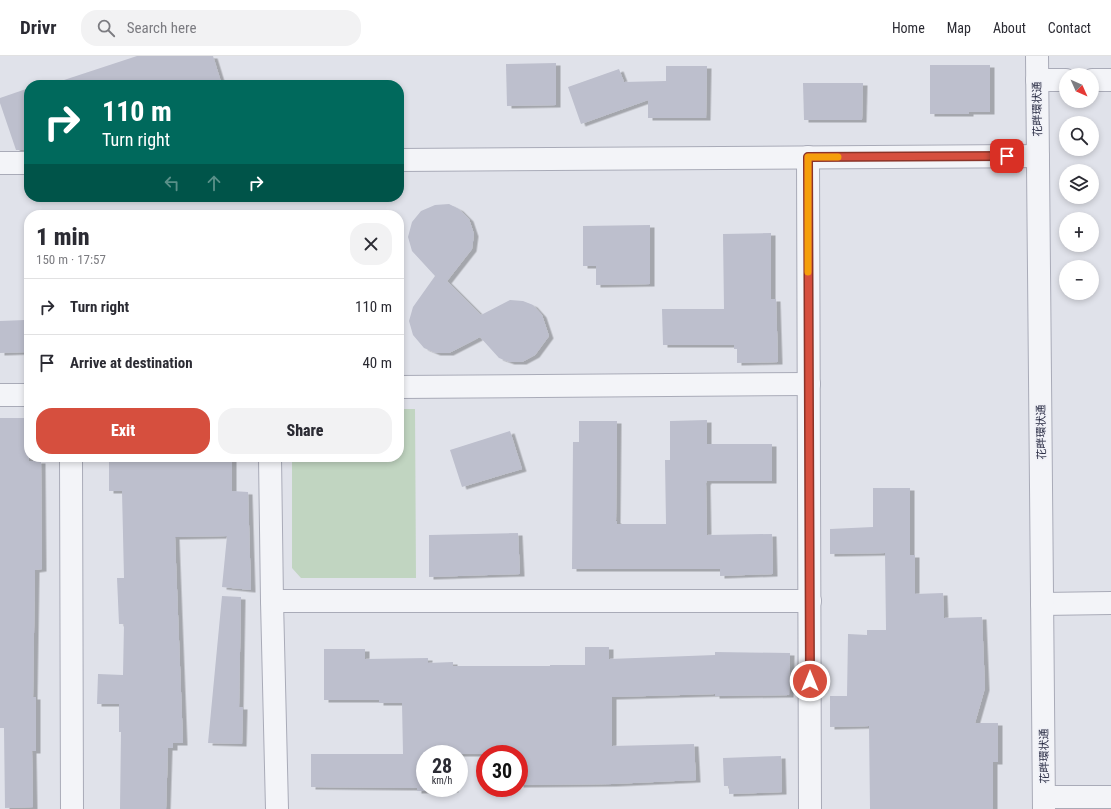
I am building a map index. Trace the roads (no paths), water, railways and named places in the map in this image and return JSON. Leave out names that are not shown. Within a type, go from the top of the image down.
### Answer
[{"type":"street","name":"花畔環状通","points":[[1037,56],[1044,803]]},
{"type":"street","points":[[1037,80],[1059,80]]},
{"type":"street","points":[[1099,80],[1111,80]]},
{"type":"street","points":[[404,160],[1038,156]]},
{"type":"street","points":[[808,157],[810,809]]},
{"type":"street","points":[[0,163],[24,163]]},
{"type":"street","points":[[404,387],[809,384]]},
{"type":"street","points":[[0,395],[24,395]]},
{"type":"street","points":[[71,462],[72,809]]},
{"type":"street","points":[[270,462],[276,809]]},
{"type":"street","points":[[272,602],[810,601]]},
{"type":"street","points":[[1042,604],[1111,603]]},
{"type":"street","points":[[1044,803],[1111,796]]}]
